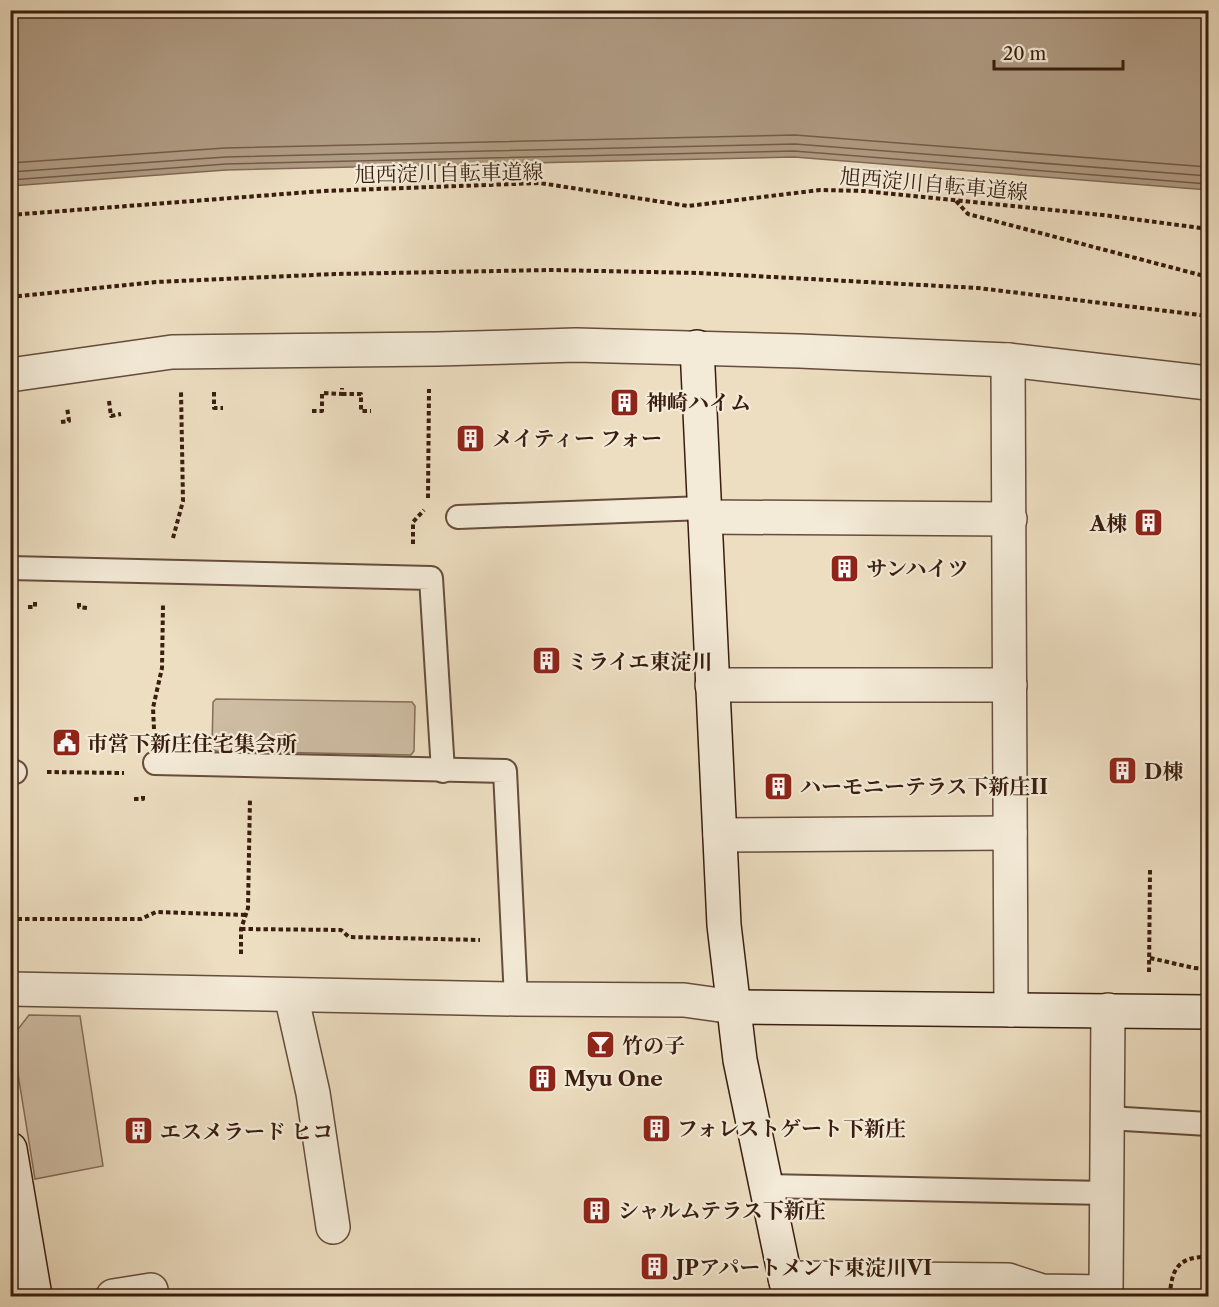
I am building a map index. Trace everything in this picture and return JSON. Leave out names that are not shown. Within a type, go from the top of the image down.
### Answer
[{"type":"street","points":[[10,375],[172,352],[576,345],[697,347],[1008,360],[1209,383]]},
{"type":"street","points":[[697,347],[724,926],[740,1060],[787,1287],[1008,1280],[1042,1291],[1085,1294],[1106,1292],[1108,1010]]},
{"type":"street","points":[[1008,360],[1011,1010]]},
{"type":"street","points":[[704,513],[1010,519]]},
{"type":"street","points":[[712,685],[1010,685]]},
{"type":"street","points":[[720,835],[1010,832]]},
{"type":"street","points":[[10,989],[684,1000],[734,1007],[1209,1012]]},
{"type":"street","points":[[291,995],[313,1093],[333,1227]]},
{"type":"street","points":[[10,1149],[14,1195],[34,1296]]},
{"type":"street","points":[[113,1296],[152,1290]]},
{"type":"lane","points":[[458,517],[704,513]]},
{"type":"lane","points":[[10,568],[431,578],[443,771]]},
{"type":"lane","points":[[155,763],[505,771],[516,999]]},
{"type":"lane","points":[[1108,1118],[1209,1124]]},
{"type":"lane","points":[[766,1186],[1107,1193]]},
{"type":"path","name":"旭西淀川自転車道線","points":[[10,215],[323,191],[540,183],[688,206],[820,190],[864,191],[1209,229]]},
{"type":"path","points":[[955,200],[968,214],[1209,277]]},
{"type":"path","points":[[10,297],[156,282],[335,274],[551,270],[781,277],[978,288],[1209,316]]},
{"type":"path","points":[[342,384],[342,394]]},
{"type":"path","points":[[414,578],[413,522],[428,505],[429,384]]},
{"type":"path","points":[[13,772],[135,773],[155,763],[153,708],[162,668],[168,572],[173,534],[183,501],[181,389]]},
{"type":"path","points":[[208,391],[214,391],[214,408],[223,408]]},
{"type":"path","points":[[312,411],[322,411],[322,393],[362,394],[361,411],[370,411]]},
{"type":"path","points":[[108,398],[111,416],[121,414]]},
{"type":"path","points":[[241,994],[241,929],[248,908],[250,765]]},
{"type":"path","points":[[1149,974],[1150,870]]},
{"type":"path","points":[[10,919],[141,919],[156,912],[246,915]]},
{"type":"path","points":[[241,929],[341,930],[349,937],[496,940],[495,915],[512,914]]},
{"type":"path","points":[[1150,958],[1209,969]]},
{"type":"path","points":[[1170,1296],[1170,1281],[1176,1268],[1184,1261],[1197,1257],[1209,1257]]},
{"type":"shaded area","points":[[216,699],[412,702],[415,706],[414,751],[411,755],[216,751],[212,749],[213,702]]},
{"type":"shaded area","points":[[29,1015],[80,1016],[103,1166],[35,1179],[12,1037]]},
{"type":"water","points":[[11,10],[1208,11],[1208,190],[794,157],[226,170],[11,186]]},
{"type":"place","name":"神崎ハイム","points":[[625,402]]},
{"type":"place","name":"メイティー フォー","points":[[471,438]]},
{"type":"place","name":"A棟","points":[[1148,523]]},
{"type":"place","name":"サンハイツ","points":[[845,568]]},
{"type":"place","name":"ミライエ東淀川","points":[[546,661]]},
{"type":"place","name":"市営下新庄住宅集会所","points":[[66,743]]},
{"type":"place","name":"D棟","points":[[1123,771]]},
{"type":"place","name":"ハーモニーテラス下新庄II","points":[[779,786]]},
{"type":"place","name":"竹の子","points":[[601,1045]]},
{"type":"place","name":"Myu One","points":[[543,1078]]},
{"type":"place","name":"フォレストゲート下新庄","points":[[656,1128]]},
{"type":"place","name":"エスメラード ヒコ","points":[[139,1131]]},
{"type":"place","name":"シャルムテラス下新庄","points":[[597,1210]]},
{"type":"place","name":"JPアパートメント東淀川VI","points":[[655,1267]]}]
